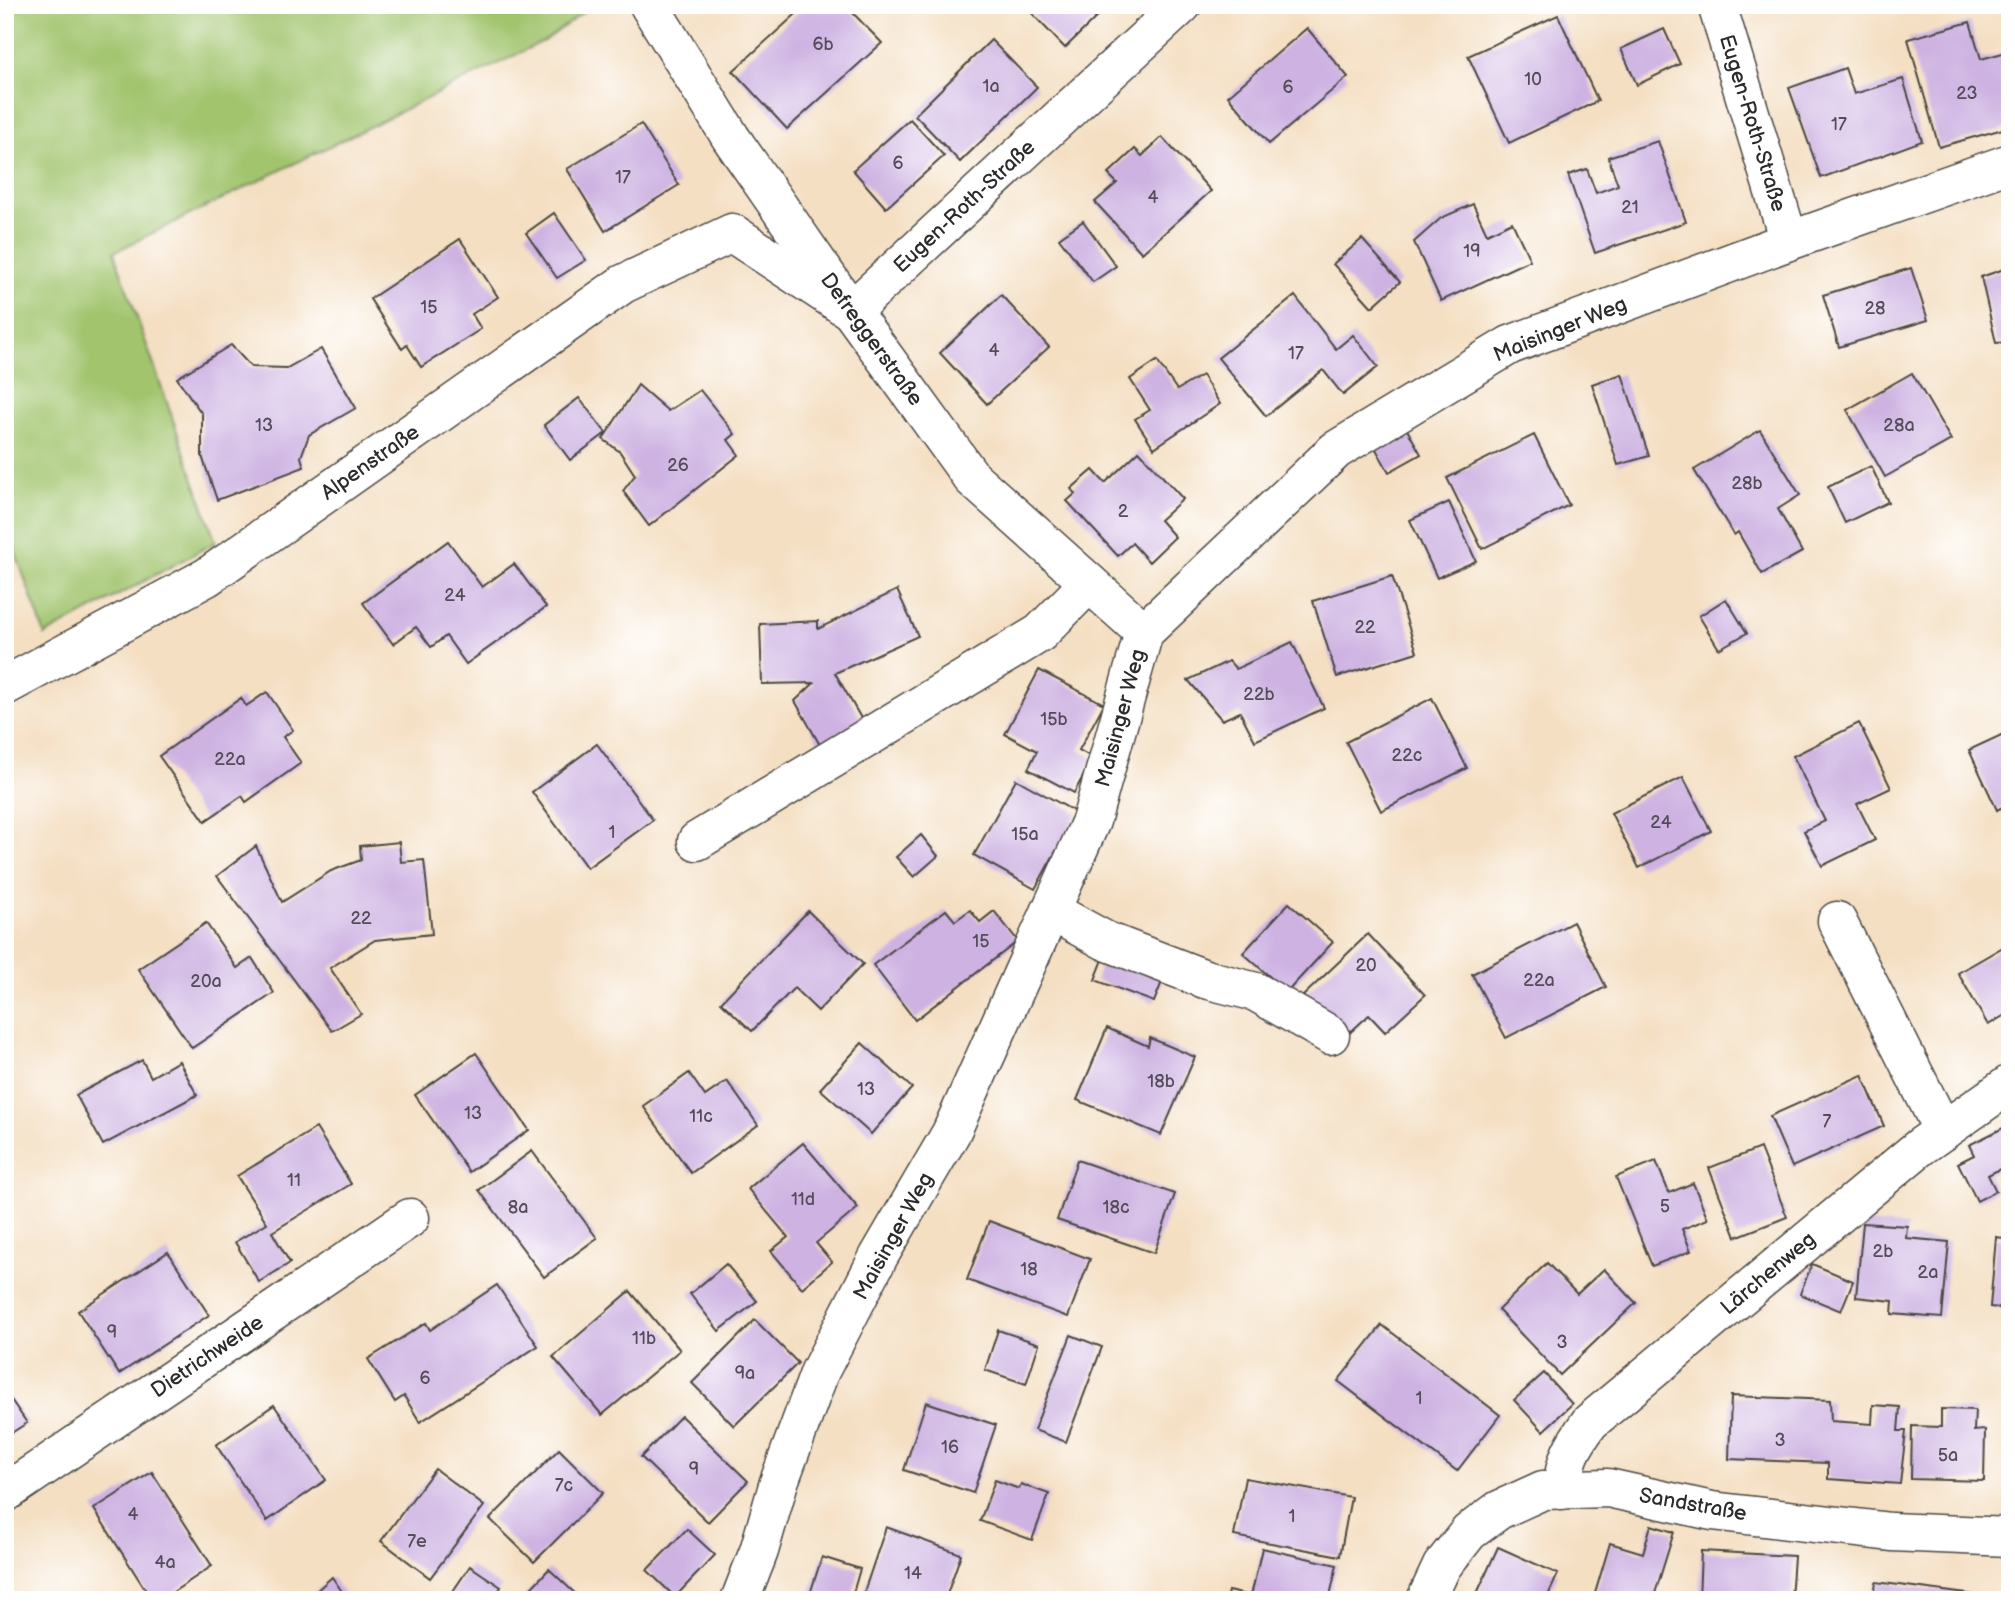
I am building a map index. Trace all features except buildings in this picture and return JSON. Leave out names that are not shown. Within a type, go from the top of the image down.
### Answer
[{"type":"street","name":"Defreggerstraße","points":[[649,5],[731,138],[851,311],[972,478],[1144,632]]},
{"type":"street","name":"Eugen-Roth-Straße","points":[[851,311],[1182,5]]},
{"type":"street","name":"Eugen-Roth-Straße","points":[[1717,5],[1789,241]]},
{"type":"street","name":"Maisinger Weg","points":[[740,1600],[820,1371],[879,1256],[951,1133],[1091,821],[1144,632],[1336,450],[1510,345],[1789,241],[2010,163]]},
{"type":"street","name":"Alpenstraße","points":[[5,686],[207,577],[623,284],[732,233],[851,311]]},
{"type":"street","points":[[697,841],[1040,633],[1089,583]]},
{"type":"street","points":[[1051,911],[1106,941],[1205,979],[1256,992],[1330,1035]]},
{"type":"street","points":[[1837,921],[1943,1131]]},
{"type":"street","name":"Lärchenweg","points":[[1562,1490],[1564,1464],[1571,1448],[1590,1422],[1909,1156],[2010,1084]]},
{"type":"street","name":"Dietrichweide","points":[[5,1493],[410,1218]]},
{"type":"street","name":"Sandstraße","points":[[1426,1600],[1442,1566],[1469,1532],[1499,1510],[1544,1490],[1608,1488],[1712,1511],[1891,1532],[2010,1537]]},
{"type":"green space","points":[[5,5],[593,5],[546,40],[114,252],[216,542],[45,635],[5,524]]}]
